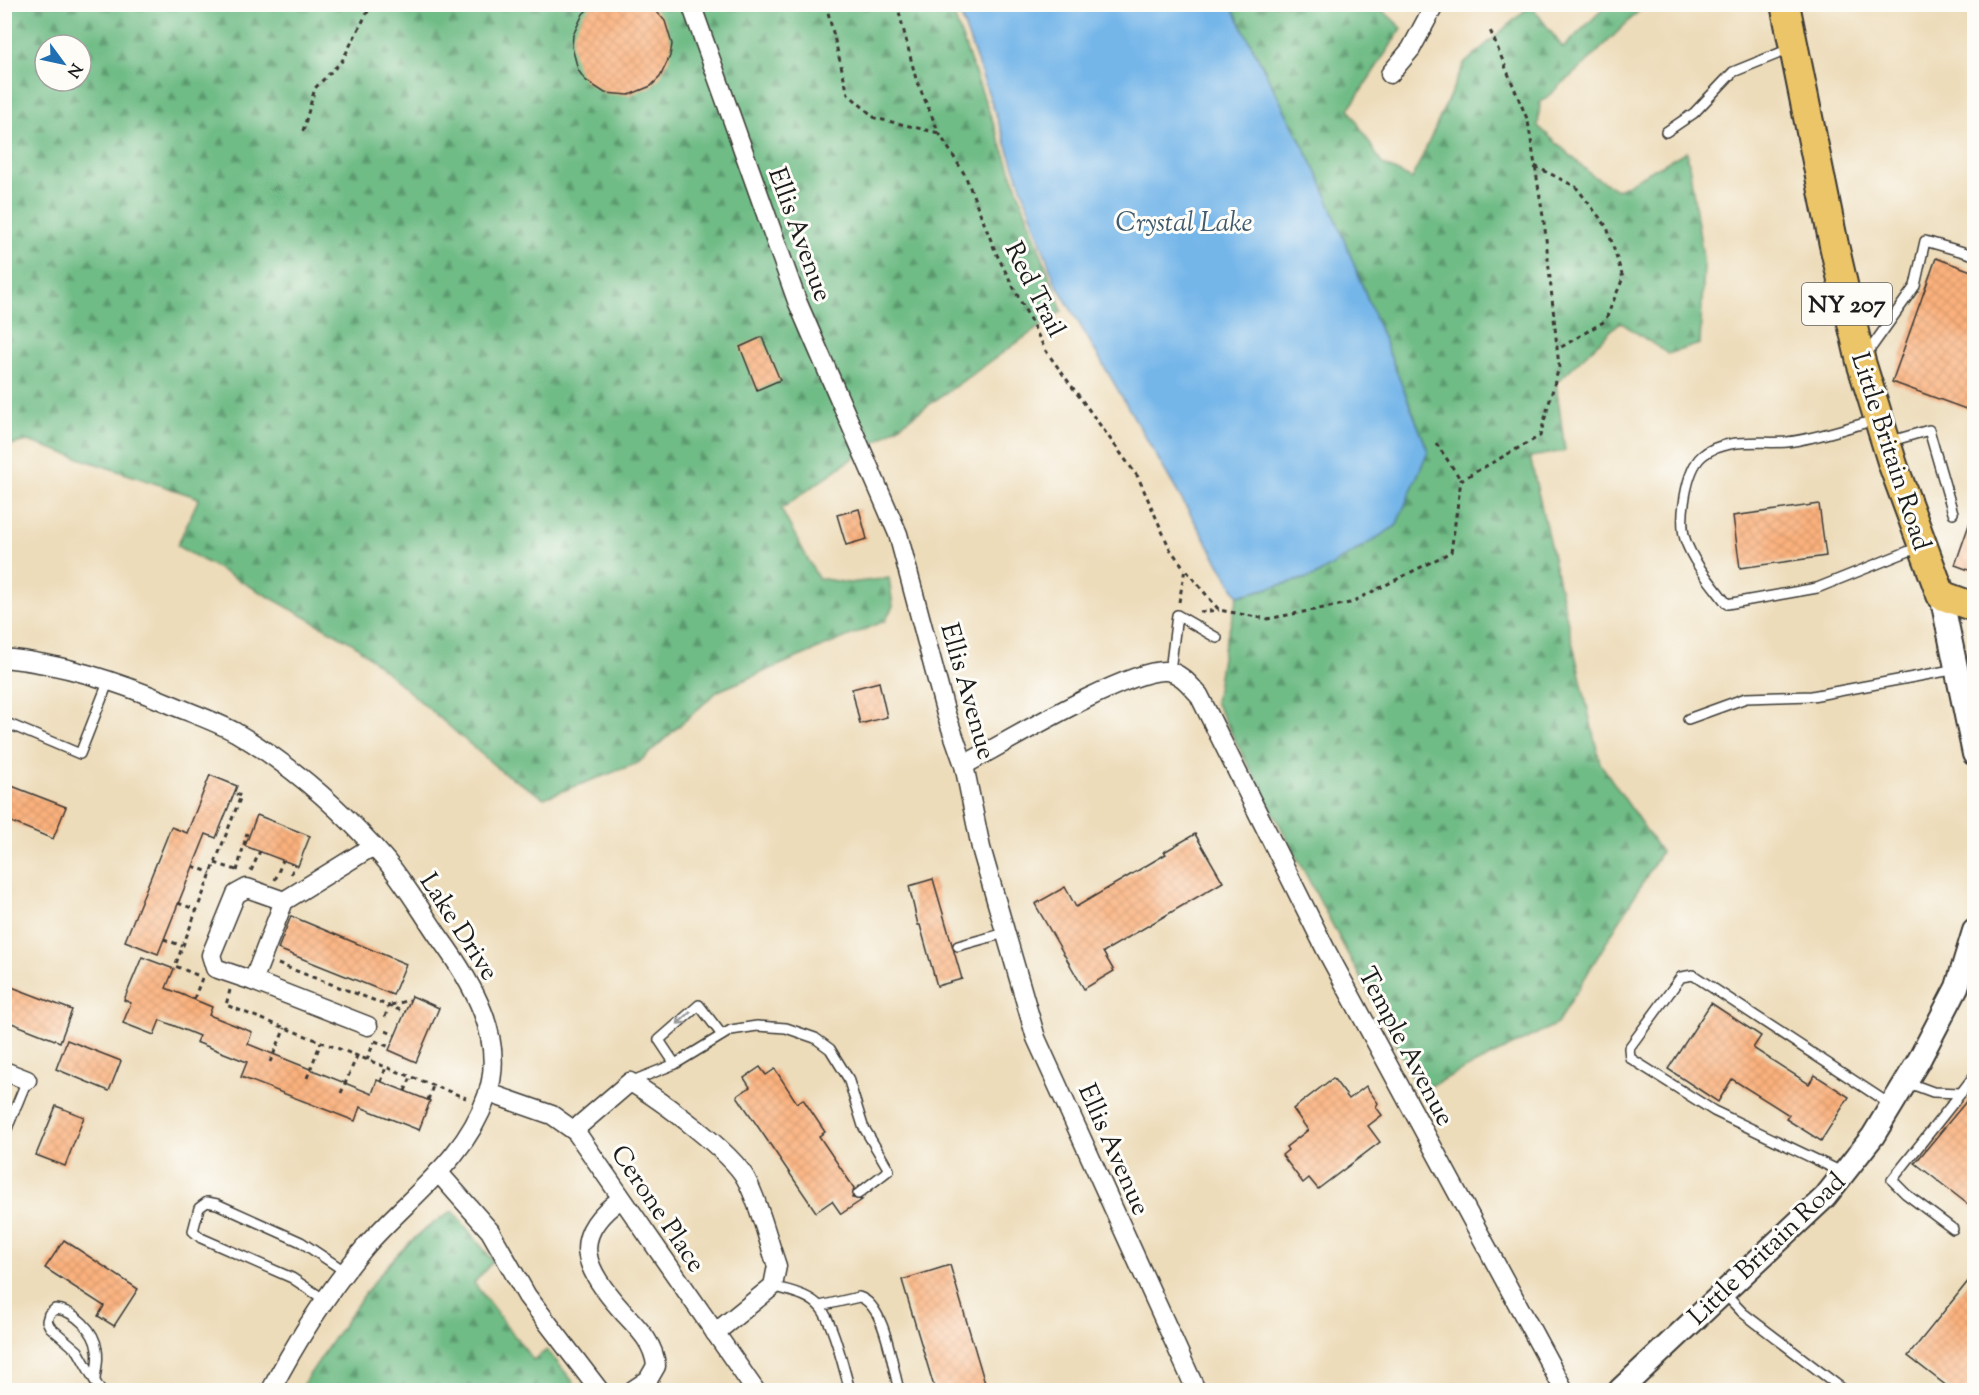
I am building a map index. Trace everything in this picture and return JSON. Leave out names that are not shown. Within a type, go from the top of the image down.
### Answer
[{"type":"main road","name":"Little Britain Road","points":[[1785,4],[1834,245],[1861,362],[1882,431],[1941,595]]},
{"type":"main road","points":[[1941,595],[1974,607]]},
{"type":"street","name":"Ellis Avenue","points":[[691,4],[797,301],[898,534],[946,714],[964,765],[981,848],[1036,1038],[1196,1390]]},
{"type":"street","points":[[1390,74],[1411,49],[1435,4]]},
{"type":"street","name":"Little Britain Road","points":[[1941,595],[1974,754]]},
{"type":"street","name":"Lake Drive","points":[[4,658],[38,661],[109,680],[233,731],[288,768],[346,818],[385,859],[477,995],[486,1019],[492,1061],[481,1097],[477,1123],[458,1153],[398,1211],[346,1272],[325,1300],[271,1390]]},
{"type":"street","points":[[964,765],[1082,702],[1152,671],[1170,671]]},
{"type":"street","name":"Temple Avenue","points":[[1170,671],[1186,680],[1198,695],[1326,950],[1564,1390]]},
{"type":"street","points":[[373,846],[282,893],[247,888],[236,894],[211,955],[215,968],[374,1032]]},
{"type":"street","points":[[252,981],[262,958],[282,893]]},
{"type":"street","name":"Little Britain Road","points":[[1620,1390],[1825,1197],[1873,1136],[1969,974],[1974,931]]},
{"type":"street","points":[[4,1071],[27,1080]]},
{"type":"street","points":[[574,1130],[630,1082],[651,1094],[730,1157],[746,1178],[777,1266],[773,1286],[715,1333]]},
{"type":"street","name":"Cerone Place","points":[[481,1097],[552,1115],[574,1130],[755,1390]]},
{"type":"street","points":[[438,1172],[490,1231],[528,1296],[599,1390]]},
{"type":"street","points":[[621,1199],[601,1213],[589,1231],[586,1247],[589,1262],[621,1309],[644,1335],[656,1359],[656,1366],[648,1380],[633,1390]]},
{"type":"lane","points":[[1666,132],[1694,113],[1733,72],[1794,47]]},
{"type":"lane","points":[[1861,362],[1915,286],[1925,241],[1974,255]]},
{"type":"lane","points":[[1923,546],[1817,588],[1727,604],[1703,574],[1684,537],[1685,486],[1702,456],[1724,446],[1765,440],[1787,442],[1882,431],[1929,430],[1953,513]]},
{"type":"lane","points":[[1170,671],[1177,615],[1217,638]]},
{"type":"lane","points":[[1688,719],[1746,698],[1812,696],[1956,669]]},
{"type":"lane","points":[[4,722],[80,754],[109,680]]},
{"type":"lane","points":[[958,946],[1005,933]]},
{"type":"lane","points":[[1844,1173],[1714,1112],[1630,1058],[1629,1048],[1681,977],[1693,975],[1892,1105]]},
{"type":"lane","points":[[675,1064],[660,1040],[699,1005],[722,1035]]},
{"type":"lane","points":[[630,1082],[675,1064],[731,1030],[757,1026],[786,1028],[815,1038],[830,1049],[848,1078],[863,1126],[889,1170],[858,1194]]},
{"type":"lane","points":[[1953,1230],[1906,1194],[1892,1180],[1974,1076]]},
{"type":"lane","points":[[4,1136],[27,1080]]},
{"type":"lane","points":[[1906,1082],[1932,1092],[1961,1093]]},
{"type":"lane","points":[[325,1300],[292,1278],[201,1238],[193,1230],[199,1208],[207,1202],[217,1204],[301,1242],[346,1272]]},
{"type":"lane","points":[[773,1286],[807,1297],[820,1306],[828,1321],[850,1390]]},
{"type":"lane","points":[[1723,1292],[1743,1313],[1844,1390]]},
{"type":"lane","points":[[820,1306],[859,1298],[873,1305],[880,1321],[899,1390]]},
{"type":"lane","points":[[95,1379],[98,1350],[91,1334],[76,1316],[63,1309],[55,1309],[49,1314],[47,1321],[50,1327],[78,1351],[100,1390]]},
{"type":"path","points":[[303,131],[315,88],[342,61],[368,11],[375,4]]},
{"type":"path","points":[[826,4],[848,94],[875,118],[939,133]]},
{"type":"path","name":"Red Trail","points":[[897,4],[916,79],[939,133],[964,175],[996,253],[1046,351],[1138,477],[1170,549],[1219,610]]},
{"type":"path","points":[[1461,480],[1540,436],[1559,367],[1545,229],[1528,121],[1490,30]]},
{"type":"path","points":[[1535,166],[1576,187],[1583,195],[1607,227],[1623,278],[1605,321],[1558,349]]},
{"type":"path","points":[[1185,569],[1177,615],[1219,610],[1267,619],[1350,603],[1451,552],[1461,480],[1436,443]]},
{"type":"path","points":[[210,980],[175,966],[241,796],[234,794]]},
{"type":"path","points":[[237,871],[247,833]]},
{"type":"path","points":[[215,863],[250,876],[260,851]]},
{"type":"path","points":[[282,893],[272,884],[284,860]]},
{"type":"path","points":[[193,866],[211,873]]},
{"type":"path","points":[[288,881],[299,875]]},
{"type":"path","points":[[178,903],[197,910]]},
{"type":"path","points":[[164,939],[182,946]]},
{"type":"path","points":[[262,958],[405,1012]]},
{"type":"path","points":[[194,999],[202,977]]},
{"type":"path","points":[[226,986],[230,990],[226,1005],[433,1086],[481,1097]]},
{"type":"path","points":[[389,1005],[410,1000]]},
{"type":"path","points":[[270,1062],[285,1028]]},
{"type":"path","points":[[374,1032],[395,1035]]},
{"type":"path","points":[[374,1032],[390,1047]]},
{"type":"path","points":[[307,1078],[321,1042]]},
{"type":"path","points":[[341,1093],[357,1056]]},
{"type":"path","points":[[381,1082],[386,1067]]},
{"type":"path","points":[[405,1091],[411,1077]]},
{"type":"path","points":[[428,1100],[433,1086]]},
{"type":"green space","points":[[4,5],[950,5],[1062,311],[781,509],[818,578],[849,583],[889,578],[893,606],[885,621],[718,691],[638,763],[544,798],[502,772],[354,644],[177,546],[199,498],[28,441],[5,446]]},
{"type":"green space","points":[[1231,5],[1377,5],[1402,28],[1349,109],[1382,164],[1412,179],[1464,64],[1531,5],[1563,48],[1607,5],[1645,5],[1586,63],[1540,103],[1538,126],[1593,176],[1617,190],[1687,151],[1704,265],[1700,344],[1668,354],[1620,322],[1556,383],[1565,451],[1530,457],[1600,763],[1661,852],[1557,1024],[1420,1091],[1215,702],[1223,651],[1238,596],[1315,576],[1428,451],[1320,179]]},
{"type":"green space","points":[[453,1211],[493,1261],[474,1283],[533,1360],[547,1350],[580,1390],[301,1390],[371,1285],[408,1244]]},
{"type":"water","name":"Crystal Lake","points":[[957,5],[1231,5],[1320,179],[1428,451],[1396,526],[1315,576],[1238,596],[1055,282]]},
{"type":"building","points":[[593,4],[650,4],[665,21],[672,44],[670,56],[660,77],[651,86],[629,95],[605,93],[585,80],[578,70],[572,47],[573,35],[583,14]]},
{"type":"building","points":[[1936,258],[1974,272],[1974,412],[1892,382]]},
{"type":"building","points":[[762,337],[780,380],[757,390],[740,347]]},
{"type":"building","points":[[1819,504],[1826,556],[1740,568],[1733,516]]},
{"type":"building","points":[[859,509],[867,539],[846,545],[837,515]]},
{"type":"building","points":[[1972,516],[1974,517],[1974,572],[1955,565]]},
{"type":"building","points":[[879,682],[887,717],[860,724],[852,689]]},
{"type":"building","points":[[210,775],[237,786],[216,838],[206,834],[158,954],[125,941],[171,827],[187,833]]},
{"type":"building","points":[[4,783],[66,807],[53,839],[4,819]]},
{"type":"building","points":[[257,815],[310,836],[298,866],[245,846]]},
{"type":"building","points":[[1195,834],[1223,882],[1103,952],[1114,971],[1084,989],[1035,904],[1065,887],[1076,907],[1166,854],[1164,852]]},
{"type":"building","points":[[933,879],[962,979],[937,986],[920,925],[918,925],[909,886]]},
{"type":"building","points":[[291,916],[406,964],[393,995],[278,949]]},
{"type":"building","points":[[142,957],[174,969],[166,988],[212,1007],[209,1015],[252,1032],[248,1044],[372,1094],[377,1080],[430,1101],[419,1130],[360,1107],[355,1121],[241,1077],[247,1062],[196,1042],[199,1036],[160,1020],[154,1035],[123,1023],[131,1003],[124,1000]]},
{"type":"building","points":[[4,984],[72,1010],[60,1042],[4,1020]]},
{"type":"building","points":[[412,996],[439,1008],[416,1062],[389,1050]]},
{"type":"building","points":[[1711,1003],[1761,1036],[1753,1048],[1809,1084],[1815,1075],[1849,1097],[1821,1141],[1786,1119],[1789,1115],[1732,1079],[1718,1102],[1668,1069]]},
{"type":"building","points":[[67,1040],[121,1061],[109,1091],[56,1069]]},
{"type":"building","points":[[760,1067],[766,1075],[775,1069],[797,1103],[803,1099],[825,1132],[819,1136],[854,1188],[852,1198],[862,1200],[841,1214],[832,1201],[816,1212],[737,1096],[750,1087],[744,1078]]},
{"type":"building","points":[[1333,1078],[1349,1099],[1366,1086],[1378,1103],[1376,1107],[1382,1115],[1368,1126],[1380,1142],[1318,1189],[1309,1178],[1303,1183],[1282,1155],[1288,1150],[1286,1147],[1308,1130],[1293,1109]]},
{"type":"building","points":[[1974,1092],[1974,1209],[1915,1163]]},
{"type":"building","points":[[56,1106],[84,1117],[65,1166],[36,1155]]},
{"type":"building","points":[[64,1240],[138,1289],[114,1326],[98,1316],[104,1306],[45,1268]]},
{"type":"building","points":[[950,1265],[987,1390],[935,1390],[902,1280]]},
{"type":"building","points":[[1974,1274],[1974,1390],[1952,1390],[1908,1356]]}]
